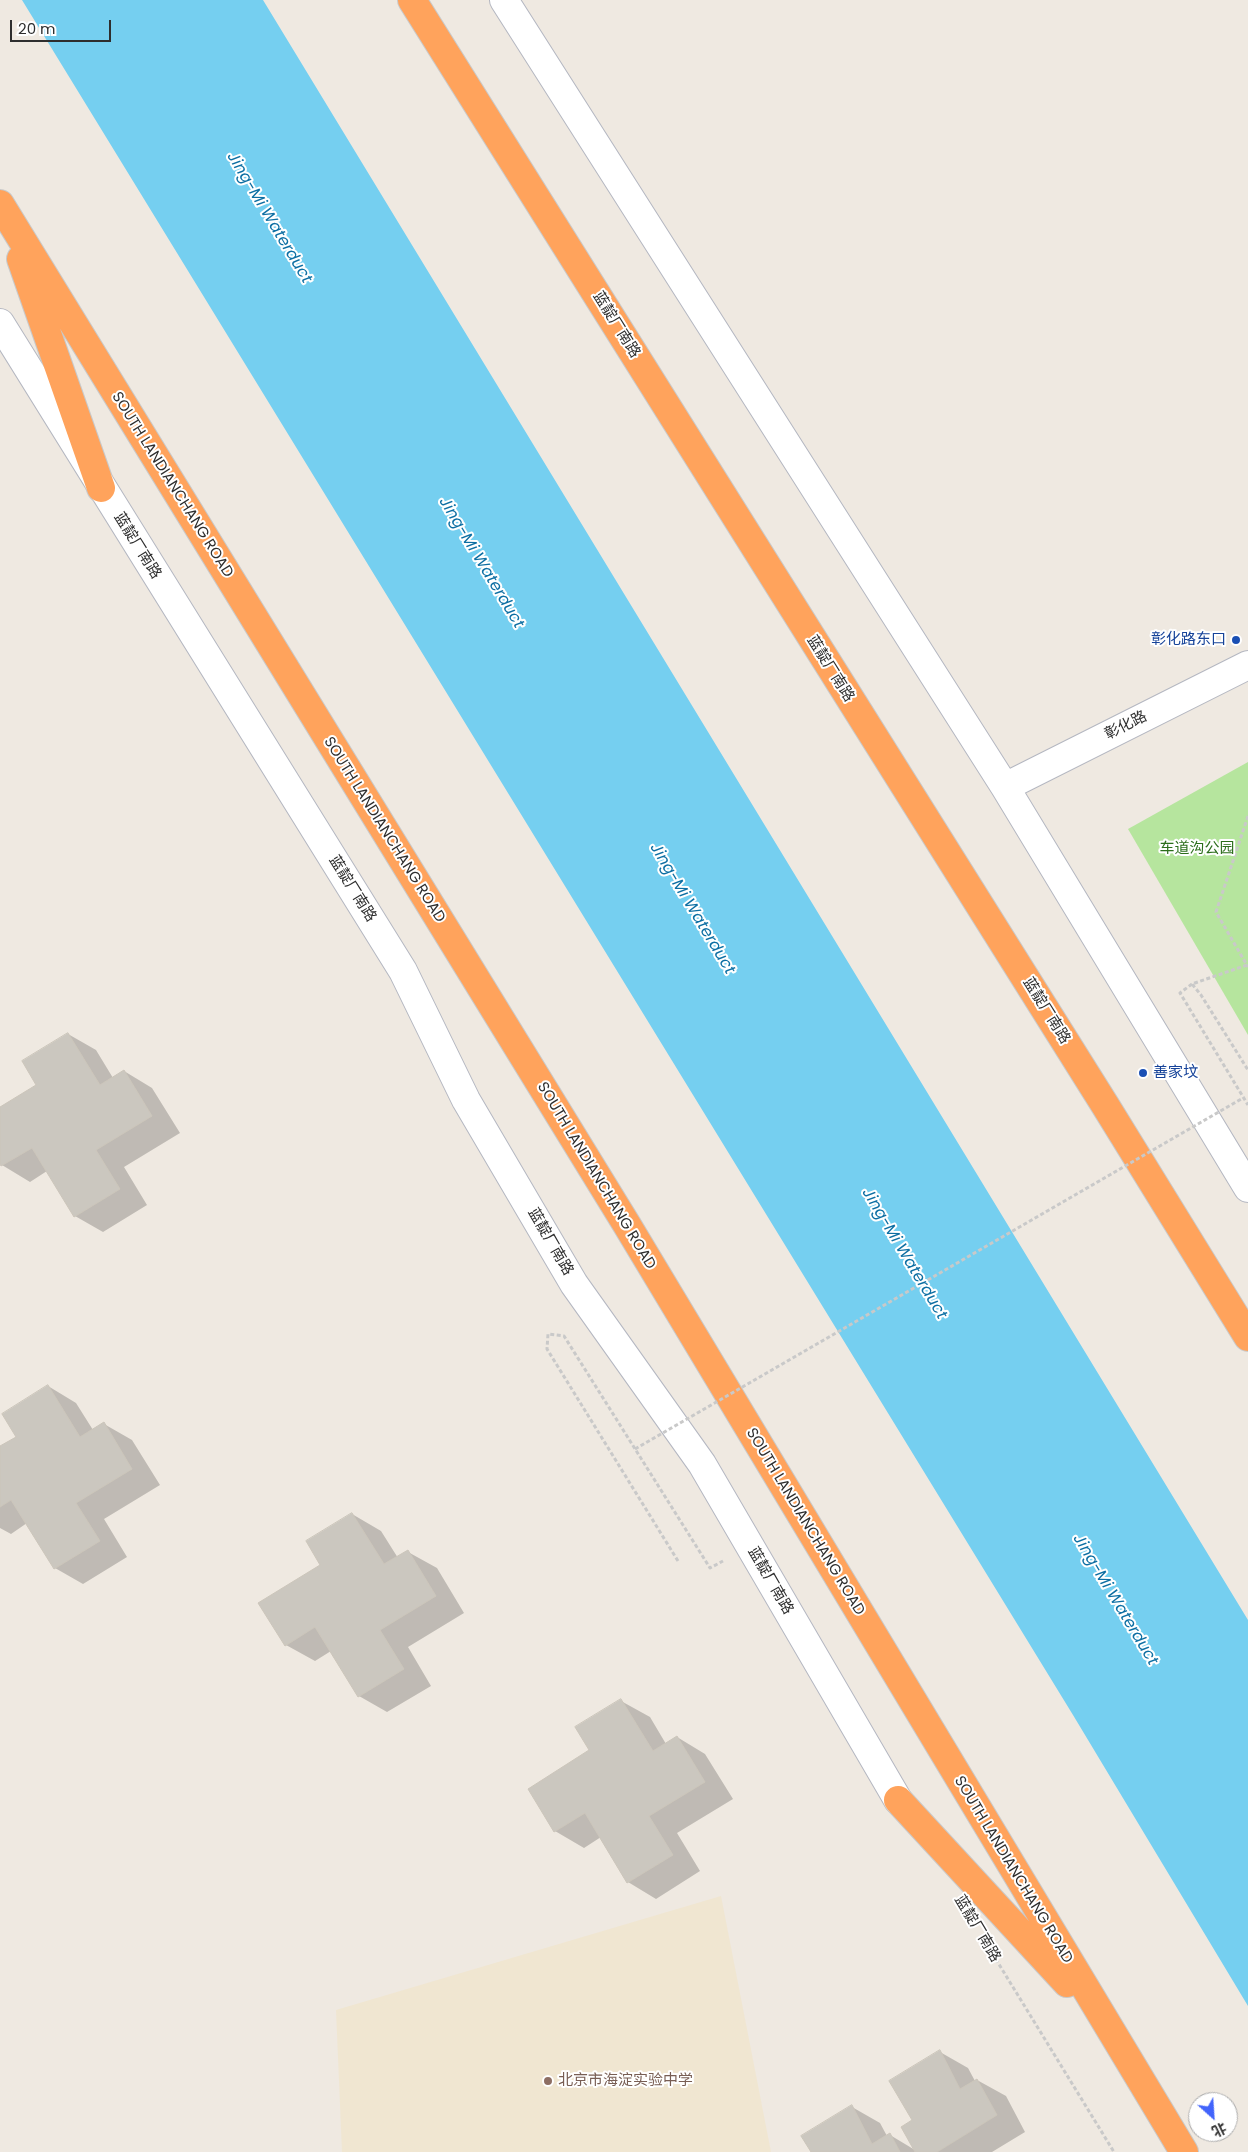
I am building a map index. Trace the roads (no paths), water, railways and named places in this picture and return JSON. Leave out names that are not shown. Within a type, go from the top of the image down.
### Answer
[{"type":"highway","name":"蓝靛厂南路","points":[[412,0],[1099,1096],[1248,1338]]},
{"type":"highway","points":[[1,206],[101,488]]},
{"type":"highway","name":"SOUTH LANDIANCHANG ROAD","points":[[1,206],[627,1225],[1106,2026],[1184,2152]]},
{"type":"highway","points":[[898,1800],[1106,2026]]},
{"type":"street","points":[[504,0],[1004,786],[1248,1188]]},
{"type":"street","name":"蓝靛厂南路","points":[[0,323],[403,972],[466,1100],[574,1284],[702,1464],[898,1800]]},
{"type":"street","name":"彰化路","points":[[1004,786],[1248,665]]},
{"type":"water","name":"Jing-Mi Waterduct","points":[[22,0],[263,0],[1248,1620],[1248,2006],[1073,1715]]},
{"type":"place","name":"彰化路东口","points":[[1236,640]]},
{"type":"place","name":"善家坟","points":[[1143,1073]]},
{"type":"place","name":"北京市海淀实验中学","points":[[548,2081]]},
{"type":"park label","name":"车道沟公园","points":[[1197,849]]}]
